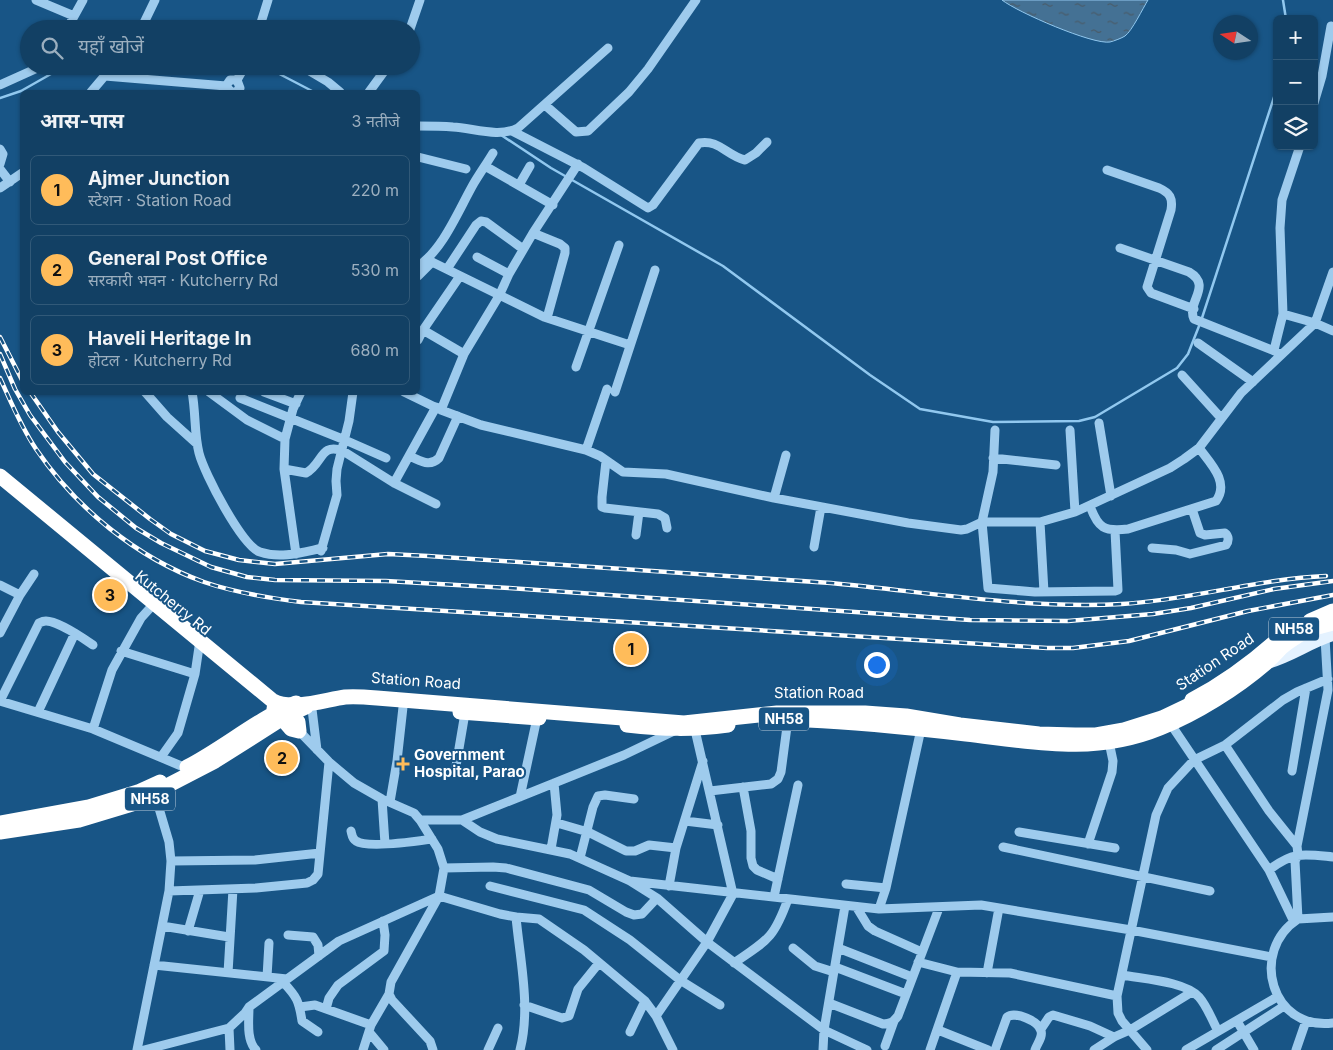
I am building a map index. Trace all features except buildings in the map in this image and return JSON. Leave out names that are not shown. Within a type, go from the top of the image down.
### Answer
[{"type":"highway","points":[[0,469],[234,662],[270,693],[289,716]]},
{"type":"highway","points":[[0,476],[279,704],[289,716]]},
{"type":"highway","name":"Kutcherry Rd","points":[[0,485],[260,696],[289,716]]},
{"type":"highway","name":"Station Road","points":[[289,716],[312,703],[337,693],[504,706],[554,707],[670,719],[791,710],[865,710],[903,712],[1036,729],[1083,732],[1124,726],[1155,717],[1219,690],[1264,659],[1277,640],[1295,628],[1333,611]]},
{"type":"highway","name":"NH58","points":[[1264,659],[1304,633],[1333,623]]},
{"type":"highway","points":[[0,834],[79,820],[132,804],[215,761],[286,716],[305,707],[325,704],[352,701],[380,701],[693,726],[792,716],[847,717],[922,724],[1043,740],[1068,740],[1110,737],[1134,732],[1157,724],[1219,690]]},
{"type":"highway","name":"Station Road","points":[[312,703],[367,704],[678,730],[695,730],[788,719],[833,721],[921,729],[1050,745],[1075,745],[1109,742],[1160,729],[1203,707],[1219,690]]},
{"type":"highway","points":[[0,825],[82,813],[126,801],[198,766],[289,716],[349,697],[684,723],[777,713],[865,713],[906,716],[1038,734],[1076,735],[1096,735],[1132,728],[1162,718],[1206,698]]},
{"type":"highway","name":"NH58","points":[[0,834],[77,824],[127,808],[186,768],[289,716]]},
{"type":"highway","name":"NH58","points":[[0,825],[153,792],[214,766],[289,716]]},
{"type":"main road","name":"Station Road","points":[[1264,659],[1286,657],[1329,636]]},
{"type":"street","points":[[36,0],[74,16]]},
{"type":"street","points":[[72,20],[83,0]]},
{"type":"street","points":[[145,20],[155,0]]},
{"type":"street","points":[[262,20],[268,0]]},
{"type":"street","points":[[413,20],[420,0]]},
{"type":"street","points":[[545,105],[576,132],[588,131],[629,92],[648,69],[696,0]]},
{"type":"street","points":[[1318,90],[1331,26]]},
{"type":"street","points":[[420,126],[452,126],[492,132],[512,131],[545,105],[608,48]]},
{"type":"street","points":[[0,85],[22,75]]},
{"type":"street","points":[[93,90],[106,75]]},
{"type":"street","points":[[237,88],[242,75]]},
{"type":"street","points":[[316,75],[338,90]]},
{"type":"street","points":[[370,90],[381,75]]},
{"type":"street","points":[[103,78],[226,86],[228,90]]},
{"type":"street","points":[[512,131],[578,164],[648,208],[653,205],[699,144],[712,142],[737,158],[745,160],[756,153],[767,142]]},
{"type":"street","points":[[0,149],[3,154],[0,164]]},
{"type":"street","points":[[1278,352],[1283,314],[1280,228],[1282,200],[1299,150]]},
{"type":"street","points":[[420,273],[452,225],[493,153]]},
{"type":"street","points":[[420,158],[466,169]]},
{"type":"street","points":[[394,483],[438,409],[464,354],[499,296],[523,249],[578,164]]},
{"type":"street","points":[[485,166],[520,184],[553,205]]},
{"type":"street","points":[[520,184],[530,166]]},
{"type":"street","points":[[0,170],[13,177],[0,188]]},
{"type":"street","points":[[1107,170],[1159,188],[1171,196],[1173,202],[1148,282],[1148,291],[1194,309]]},
{"type":"street","points":[[447,269],[476,225],[481,221],[486,222],[523,249]]},
{"type":"street","points":[[533,233],[565,248],[547,318]]},
{"type":"street","points":[[576,367],[619,245]]},
{"type":"street","points":[[1120,248],[1156,259],[1196,276],[1200,285],[1194,309],[1194,318],[1278,352]]},
{"type":"street","points":[[477,257],[509,274]]},
{"type":"street","points":[[420,265],[430,260]]},
{"type":"street","points":[[430,260],[499,296],[547,318],[630,345]]},
{"type":"street","points":[[586,450],[630,345],[655,270]]},
{"type":"street","points":[[410,395],[438,409],[481,425],[586,450],[623,472],[666,474],[821,507],[908,523],[961,530],[982,522],[1040,522],[1090,506],[1170,468],[1198,448],[1221,418],[1278,352],[1315,323],[1333,272]]},
{"type":"street","points":[[420,336],[460,276]]},
{"type":"street","points":[[1283,314],[1315,323],[1333,332]]},
{"type":"street","points":[[423,330],[464,354]]},
{"type":"street","points":[[1198,343],[1253,382]]},
{"type":"street","points":[[1182,376],[1221,418]]},
{"type":"street","points":[[148,395],[167,417],[197,444]]},
{"type":"street","points":[[192,395],[199,454],[212,484],[246,543],[257,551],[268,555],[296,554],[322,550],[337,495],[336,481],[352,395]]},
{"type":"street","points":[[212,395],[248,420],[285,439]]},
{"type":"street","points":[[272,395],[296,404]]},
{"type":"street","points":[[296,554],[284,470],[285,439],[300,395]]},
{"type":"street","points":[[240,398],[386,458]]},
{"type":"street","points":[[409,456],[431,464],[435,462],[439,458],[458,416]]},
{"type":"street","points":[[1099,423],[1111,496]]},
{"type":"street","points":[[995,430],[993,472],[982,522],[988,588],[1044,592],[1118,590],[1115,531]]},
{"type":"street","points":[[1070,430],[1075,512]]},
{"type":"street","points":[[284,470],[306,473],[315,467],[325,451],[335,448],[343,451],[394,483],[436,504]]},
{"type":"street","points":[[1090,506],[1099,525],[1105,529],[1115,531],[1128,529],[1216,501],[1220,496],[1221,488],[1218,473],[1198,448]]},
{"type":"street","points":[[774,498],[786,455]]},
{"type":"street","points":[[993,458],[1056,464]]},
{"type":"street","points":[[606,461],[602,507],[662,515],[665,518],[667,528]]},
{"type":"street","points":[[814,547],[821,507]]},
{"type":"street","points":[[1152,548],[1176,550],[1190,554],[1226,545],[1228,535],[1225,533],[1205,535],[1200,533],[1192,509]]},
{"type":"street","points":[[636,535],[639,512]]},
{"type":"street","points":[[1040,522],[1044,592]]},
{"type":"street","points":[[0,633],[20,595],[34,574]]},
{"type":"street","points":[[0,585],[20,595]]},
{"type":"street","points":[[93,729],[112,670],[141,618],[151,607]]},
{"type":"street","points":[[93,644],[52,622],[46,620],[39,623],[0,701],[93,729],[186,768]]},
{"type":"street","points":[[38,712],[75,633]]},
{"type":"street","points":[[1296,920],[1295,861],[1328,690],[1329,636]]},
{"type":"street","points":[[161,757],[178,733],[195,674],[199,647]]},
{"type":"street","points":[[122,651],[195,674]]},
{"type":"street","points":[[1147,1050],[1118,1013],[1117,996],[1156,814],[1162,799],[1168,788],[1194,760],[1225,744],[1283,700],[1328,679]]},
{"type":"street","points":[[1292,771],[1306,688]]},
{"type":"street","points":[[312,703],[317,750]]},
{"type":"street","points":[[385,844],[386,801],[397,761],[403,707]]},
{"type":"street","points":[[455,772],[465,713]]},
{"type":"street","points":[[289,716],[317,750],[354,783],[386,801],[414,813],[438,849],[444,868],[439,896],[391,982],[389,994],[370,1028],[363,1050]]},
{"type":"street","points":[[520,797],[537,718]]},
{"type":"street","points":[[710,791],[771,784],[778,779],[788,719]]},
{"type":"street","points":[[879,909],[886,888],[921,729]]},
{"type":"street","points":[[1174,729],[1269,870],[1296,920]]},
{"type":"street","points":[[420,820],[462,820],[624,755],[678,730]]},
{"type":"street","points":[[656,1016],[708,942],[733,894],[695,730]]},
{"type":"street","points":[[1088,844],[1112,772],[1113,760],[1109,742]]},
{"type":"street","points":[[1225,744],[1298,851]]},
{"type":"street","points":[[669,886],[676,848],[703,760]]},
{"type":"street","points":[[169,891],[233,889],[307,883],[313,880],[318,874],[329,762]]},
{"type":"street","points":[[551,849],[557,823],[554,783]]},
{"type":"street","points":[[774,897],[798,785]]},
{"type":"street","points":[[743,787],[751,831],[752,862],[757,870],[778,879]]},
{"type":"street","points":[[138,1050],[169,891],[169,842],[153,792]]},
{"type":"street","points":[[580,858],[593,807],[598,796],[605,795],[634,799]]},
{"type":"street","points":[[462,820],[497,840],[551,849],[580,858],[630,881],[657,898],[734,963],[824,1030],[867,1050]]},
{"type":"street","points":[[685,821],[718,825]]},
{"type":"street","points":[[557,823],[588,832],[611,845],[630,852],[649,845],[676,848]]},
{"type":"street","points":[[352,831],[354,841],[359,843],[385,844],[432,839]]},
{"type":"street","points":[[1019,832],[1115,848]]},
{"type":"street","points":[[1003,847],[1210,891]]},
{"type":"street","points":[[1269,870],[1283,859],[1298,851],[1333,857]]},
{"type":"street","points":[[170,861],[256,860],[320,853]]},
{"type":"street","points":[[444,868],[493,866],[506,868],[589,890],[634,915],[642,914],[657,898]]},
{"type":"street","points":[[630,881],[857,908],[939,908],[981,905],[1131,930],[1272,957]]},
{"type":"street","points":[[846,884],[886,888]]},
{"type":"street","points":[[490,886],[584,910],[630,940],[680,980],[720,1005]]},
{"type":"street","points":[[228,973],[233,889]]},
{"type":"street","points":[[188,931],[200,890]]},
{"type":"street","points":[[144,1050],[229,1028],[249,1007],[339,941],[439,896],[500,914],[539,918],[599,963],[645,1001],[656,1016],[673,1050]]},
{"type":"street","points":[[734,963],[768,939],[780,921],[788,899]]},
{"type":"street","points":[[823,1050],[824,1030],[845,906]]},
{"type":"street","points":[[857,908],[868,926],[874,931],[922,952]]},
{"type":"street","points":[[885,1046],[939,908]]},
{"type":"street","points":[[986,973],[999,908]]},
{"type":"street","points":[[1332,913],[1296,920],[1285,931],[1272,957],[1271,978],[1277,997],[1294,1015],[1306,1021],[1323,1025],[1333,1023]]},
{"type":"street","points":[[516,916],[524,1005],[520,1050]]},
{"type":"street","points":[[326,1009],[329,998],[338,985],[384,951],[383,921]]},
{"type":"street","points":[[162,926],[229,937]]},
{"type":"street","points":[[288,935],[313,937],[316,939],[319,956]]},
{"type":"street","points":[[267,977],[269,944]]},
{"type":"street","points":[[793,948],[815,966],[834,970],[906,994]]},
{"type":"street","points":[[838,948],[912,977]]},
{"type":"street","points":[[918,962],[958,972],[1010,973],[1117,996]]},
{"type":"street","points":[[524,1005],[562,1018],[569,1016],[578,989],[599,963]]},
{"type":"street","points":[[154,965],[285,980],[296,996],[302,1021],[318,1032]]},
{"type":"street","points":[[930,1050],[958,972]]},
{"type":"street","points":[[1122,975],[1178,986],[1192,992],[1200,998],[1218,1031]]},
{"type":"street","points":[[1094,1050],[1192,992]]},
{"type":"street","points":[[389,994],[392,1000],[430,1041],[433,1050]]},
{"type":"street","points":[[1186,1050],[1277,997]]},
{"type":"street","points":[[630,1032],[645,1001]]},
{"type":"street","points":[[829,1003],[883,1024],[894,1022]]},
{"type":"street","points":[[300,1007],[315,1005],[370,1028],[384,1050]]},
{"type":"street","points":[[1216,1050],[1284,1006]]},
{"type":"street","points":[[249,1007],[249,1034],[252,1046],[256,1050]]},
{"type":"street","points":[[995,1050],[1007,1017],[1010,1014],[1016,1014],[1038,1025],[1041,1029],[1042,1035],[1035,1050]]},
{"type":"street","points":[[1041,1029],[1049,1017],[1054,1015],[1090,1026],[1114,1037]]},
{"type":"street","points":[[1236,1021],[1254,1050]]},
{"type":"street","points":[[1296,1050],[1306,1021]]},
{"type":"street","points":[[219,1050],[230,1048],[229,1028]]},
{"type":"street","points":[[488,1050],[498,1028]]},
{"type":"street","points":[[938,1030],[988,1050]]},
{"type":"water","points":[[1002,0],[1148,0],[1134,25],[1125,36],[1110,42],[1101,42],[1055,27]]},
{"type":"waterway","points":[[1283,0],[1285,15]]},
{"type":"waterway","points":[[23,90],[49,75]]},
{"type":"waterway","points":[[281,75],[310,90]]},
{"type":"waterway","points":[[0,98],[20,91]]},
{"type":"waterway","points":[[501,135],[551,168],[723,266],[870,375],[920,409],[993,422],[1079,421],[1095,417],[1177,368],[1188,354],[1201,321],[1273,100]]},
{"type":"railway","points":[[0,337],[20,376]]},
{"type":"railway","points":[[0,354],[15,389],[30,415],[65,462],[98,497],[136,528],[161,543],[211,567],[247,577],[275,580],[386,581],[509,588],[970,620],[1068,621],[1153,614],[1191,608],[1274,589],[1333,581]]},
{"type":"railway","points":[[0,378],[31,441],[52,471],[89,511],[110,529],[132,545],[179,572],[216,586],[265,597],[301,602],[1047,648],[1073,648],[1129,641],[1248,611],[1333,595]]},
{"type":"railway","points":[[32,395],[58,432],[93,474],[171,534],[205,551],[239,560],[275,564],[388,554],[428,556],[831,583],[976,599],[1085,605],[1148,602],[1275,581],[1326,576]]},
{"type":"place","name":"Haveli Heritage In","points":[[110,595]]},
{"type":"place","name":"Ajmer Junction","points":[[631,649]]},
{"type":"place","name":"General Post Office","points":[[282,758]]},
{"type":"place","name":"Government Hospital, Parao","points":[[403,764]]}]
